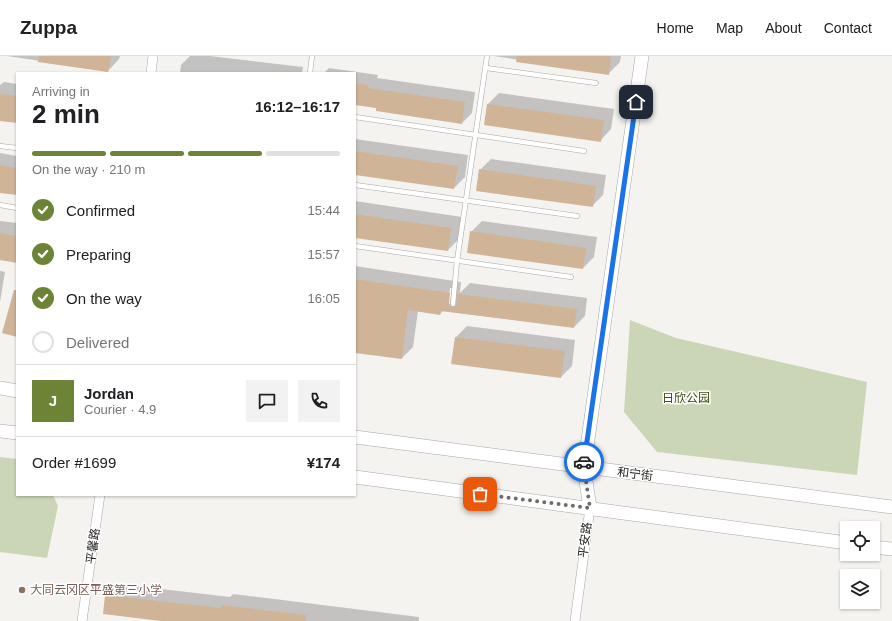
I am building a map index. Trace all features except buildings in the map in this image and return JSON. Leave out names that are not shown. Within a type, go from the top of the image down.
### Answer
[{"type":"main road","name":"平安路","points":[[590,508],[584,468],[642,56]]},
{"type":"main road","points":[[0,388],[16,391]]},
{"type":"main road","points":[[0,431],[16,433]]},
{"type":"main road","name":"和宁街","points":[[356,437],[892,507]]},
{"type":"main road","points":[[356,477],[840,542]]},
{"type":"main road","points":[[880,548],[892,549]]},
{"type":"street","points":[[152,72],[154,56]]},
{"type":"street","name":"平馨路","points":[[82,621],[100,496]]},
{"type":"street","name":"平安路","points":[[575,621],[590,508]]},
{"type":"lane","points":[[310,72],[312,56]]},
{"type":"lane","points":[[453,304],[457,261],[488,56]]},
{"type":"lane","points":[[486,68],[596,83]]},
{"type":"lane","points":[[356,117],[584,151]]},
{"type":"lane","points":[[0,146],[16,148]]},
{"type":"lane","points":[[356,185],[577,216]]},
{"type":"lane","points":[[0,205],[16,208]]},
{"type":"lane","points":[[356,246],[571,277]]},
{"type":"green space","name":"日欣公园","points":[[630,320],[676,338],[867,382],[857,475],[657,452],[624,412]]},
{"type":"green space","points":[[0,457],[16,459],[16,496],[53,496],[58,506],[47,558],[0,552]]},
{"type":"way so far","points":[[480,494],[590,508],[584,462]]},
{"type":"place","name":"大同云冈区平盛第三小学","points":[[22,590]]},
{"type":"route","points":[[584,462],[636,102]]}]
